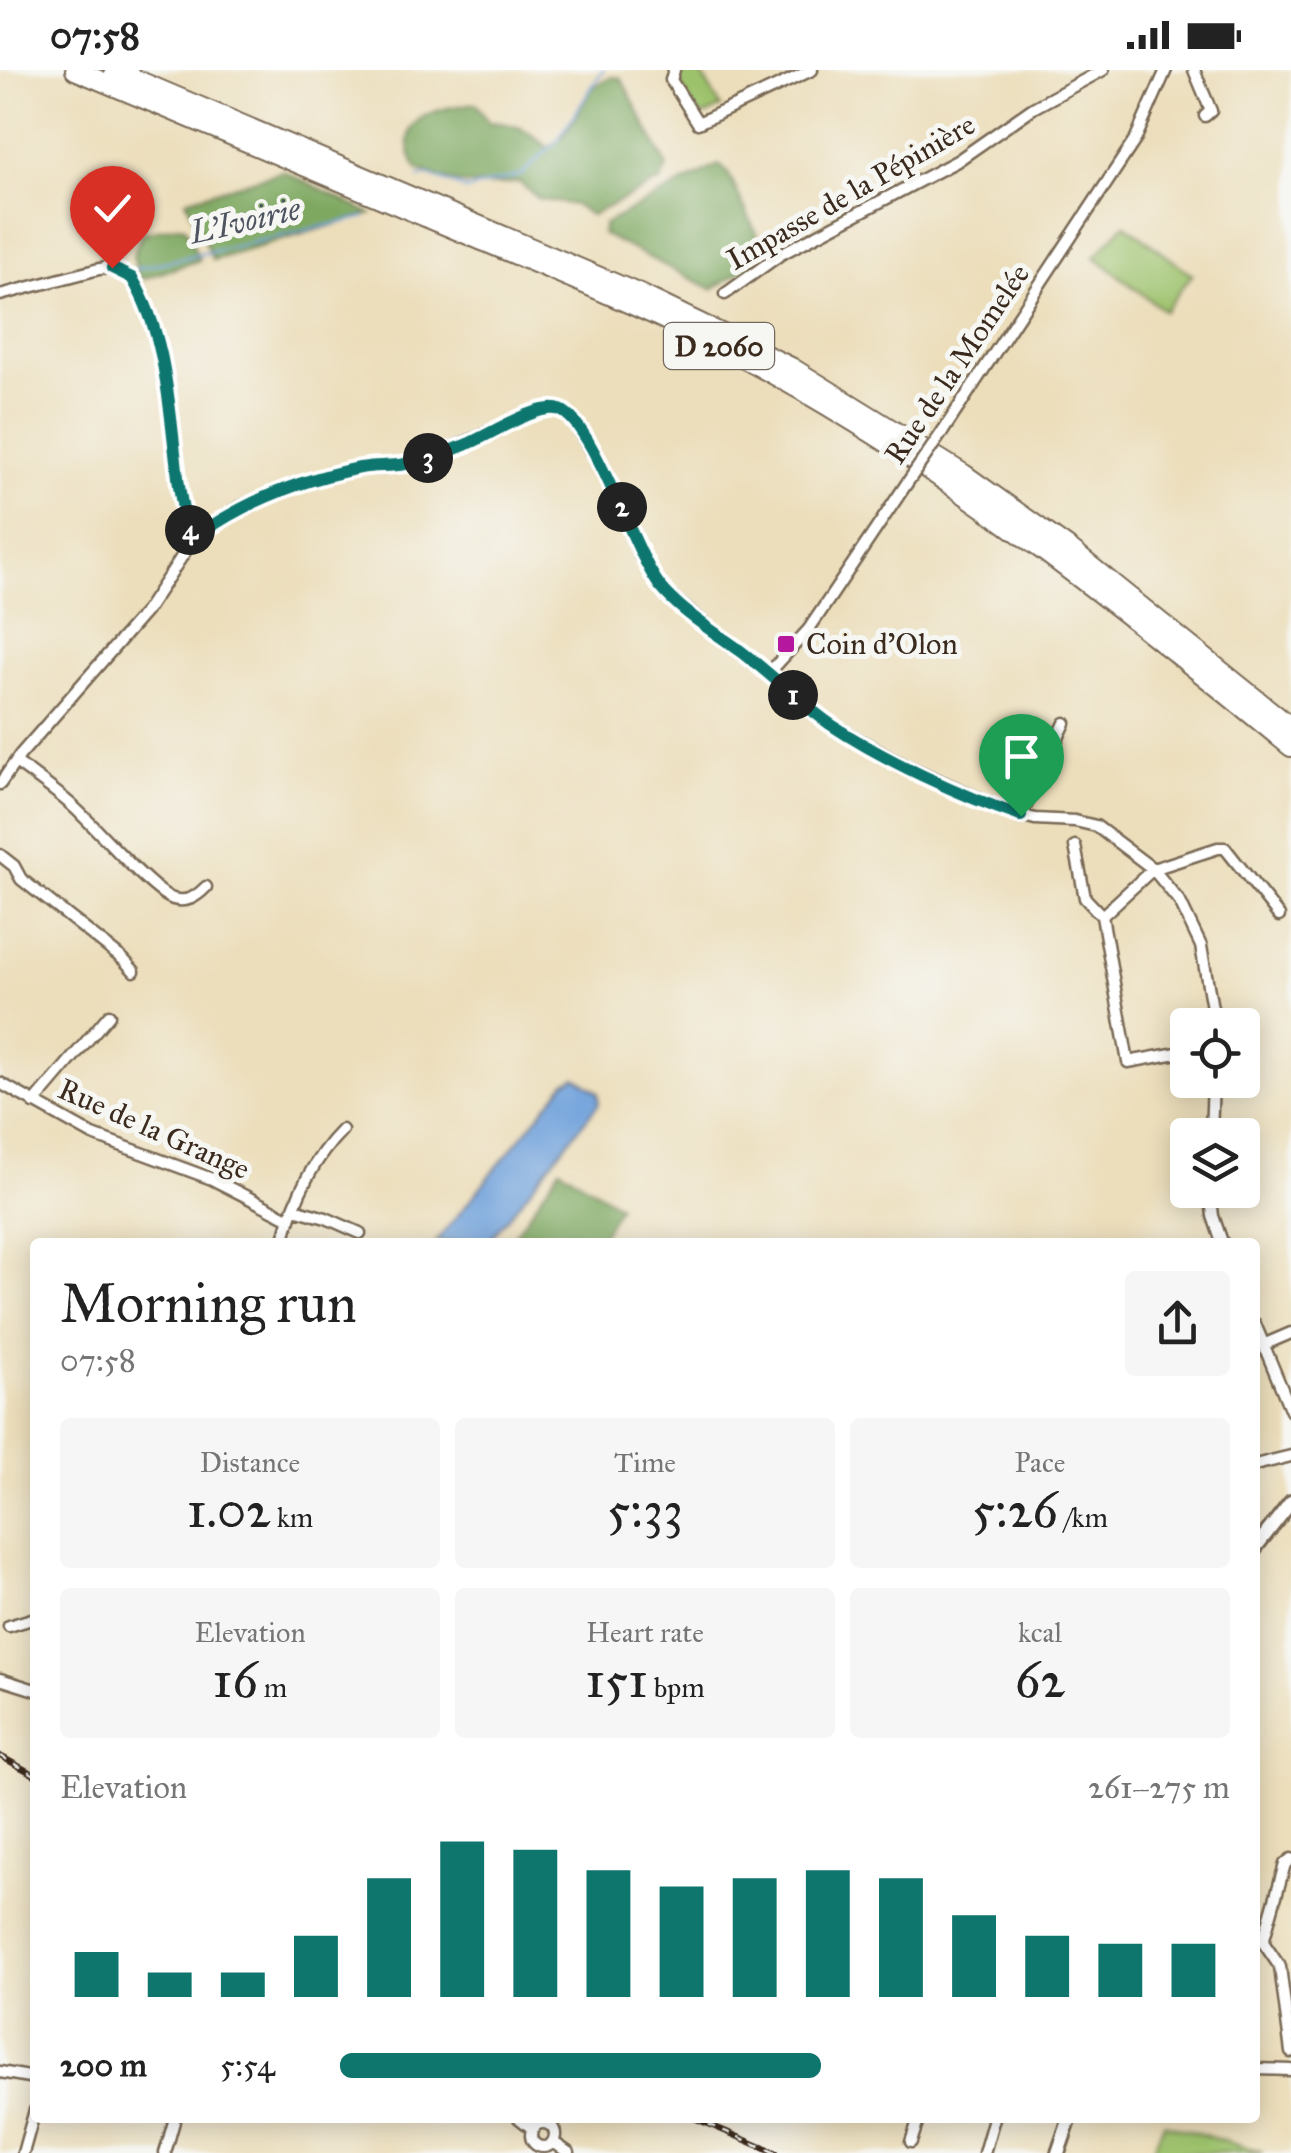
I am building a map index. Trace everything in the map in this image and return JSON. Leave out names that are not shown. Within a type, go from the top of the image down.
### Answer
[{"type":"highway","name":"D 2060","points":[[76,70],[619,298],[773,375],[890,445],[1003,520],[1122,609],[1291,748]]},
{"type":"highway","name":"D 2060","points":[[114,70],[607,279],[791,367],[964,474],[1071,550],[1291,727]]},
{"type":"street","points":[[674,70],[671,80],[698,123],[810,70]]},
{"type":"street","name":"Impasse de la Pépinière","points":[[725,294],[781,254],[957,160],[1033,108],[1104,70]]},
{"type":"street","name":"Rue de la Momelée","points":[[770,673],[809,629],[1135,140],[1166,70]]},
{"type":"street","points":[[1194,70],[1210,111],[1206,116]]},
{"type":"street","points":[[0,294],[99,269],[112,268],[132,278],[163,358],[182,500],[194,538]]},
{"type":"street","points":[[0,784],[146,611],[194,538],[240,507],[271,493],[358,469],[430,458],[540,409],[552,408],[562,410],[572,419],[609,480],[641,558],[662,589],[770,673],[797,699],[852,738],[965,794],[1021,816],[1096,826],[1153,868],[1180,902],[1201,946],[1212,1008]]},
{"type":"street","points":[[1021,816],[1065,724]]},
{"type":"street","points":[[16,762],[80,812],[166,896],[178,901],[195,898],[206,887]]},
{"type":"street","points":[[1075,846],[1085,898],[1102,916],[1128,1062],[1170,1054]]},
{"type":"street","points":[[1102,916],[1153,868],[1225,848],[1279,916]]},
{"type":"street","points":[[0,855],[14,866],[20,880],[134,970]]},
{"type":"street","points":[[34,1103],[108,1015]]},
{"type":"street","name":"Rue de la Grange","points":[[0,1083],[93,1135],[292,1214],[326,1218],[360,1233]]},
{"type":"street","points":[[284,1238],[317,1159],[342,1130]]},
{"type":"street","points":[[1212,1208],[1221,1238]]},
{"type":"street","points":[[1264,1345],[1291,1333]]},
{"type":"street","points":[[1260,1336],[1291,1411]]},
{"type":"street","points":[[1260,1464],[1291,1456]]},
{"type":"street","points":[[1260,1542],[1291,1502]]},
{"type":"street","points":[[10,1626],[30,1620]]},
{"type":"street","points":[[0,1679],[30,1688]]},
{"type":"street","points":[[1291,1859],[1284,1864],[1263,1942],[1280,1970],[1291,2052]]},
{"type":"street","points":[[1260,2069],[1291,2070]]},
{"type":"street","points":[[0,2072],[30,2077]]},
{"type":"street","points":[[23,2153],[31,2123]]},
{"type":"street","points":[[164,2153],[173,2123]]},
{"type":"street","points":[[525,2123],[533,2129]]},
{"type":"street","points":[[910,2142],[917,2123]]},
{"type":"street","points":[[984,2153],[993,2123]]},
{"type":"street","points":[[1058,2153],[1068,2123]]},
{"type":"street","points":[[542,2124],[550,2126],[555,2135],[553,2142],[536,2150],[533,2129],[542,2124]]},
{"type":"street","points":[[553,2142],[569,2153]]},
{"type":"green space","points":[[681,70],[699,70],[721,107],[707,115],[697,114],[679,82]]},
{"type":"green space","points":[[612,77],[621,78],[667,166],[661,181],[591,215],[574,205],[539,199],[519,182],[467,185],[417,170],[409,138],[412,127],[431,113],[476,103],[488,122],[521,128],[548,148],[564,135],[592,88]]},
{"type":"green space","points":[[719,165],[727,171],[767,256],[712,289],[602,234],[604,224]]},
{"type":"green space","points":[[283,171],[371,214],[213,260],[186,200]]},
{"type":"green space","points":[[1125,224],[1192,275],[1164,311],[1095,257]]},
{"type":"green space","points":[[185,227],[199,260],[143,279],[138,277],[133,255],[142,233]]},
{"type":"green space","points":[[560,1168],[619,1206],[600,1238],[514,1236]]},
{"type":"green space","points":[[1164,2123],[1263,2153],[1151,2153]]},
{"type":"water","points":[[576,1077],[598,1092],[599,1103],[491,1238],[439,1238],[566,1082]]},
{"type":"waterway","name":"L'Ivoirie","points":[[419,178],[428,175],[467,190],[521,175],[557,141],[603,70]]},
{"type":"waterway","name":"L'Ivoirie","points":[[135,269],[365,217]]},
{"type":"railway","points":[[0,1756],[30,1772]]},
{"type":"railway","points":[[706,2123],[776,2153]]},
{"type":"place","name":"Coin d'Olon","points":[[786,644]]},
{"type":"route","points":[[112,268],[132,278],[138,288],[163,358],[182,500],[194,538],[240,507],[271,493],[370,466],[430,458],[540,409],[558,409],[572,419],[609,480],[641,558],[677,603],[852,738],[965,794],[1021,816]]}]
